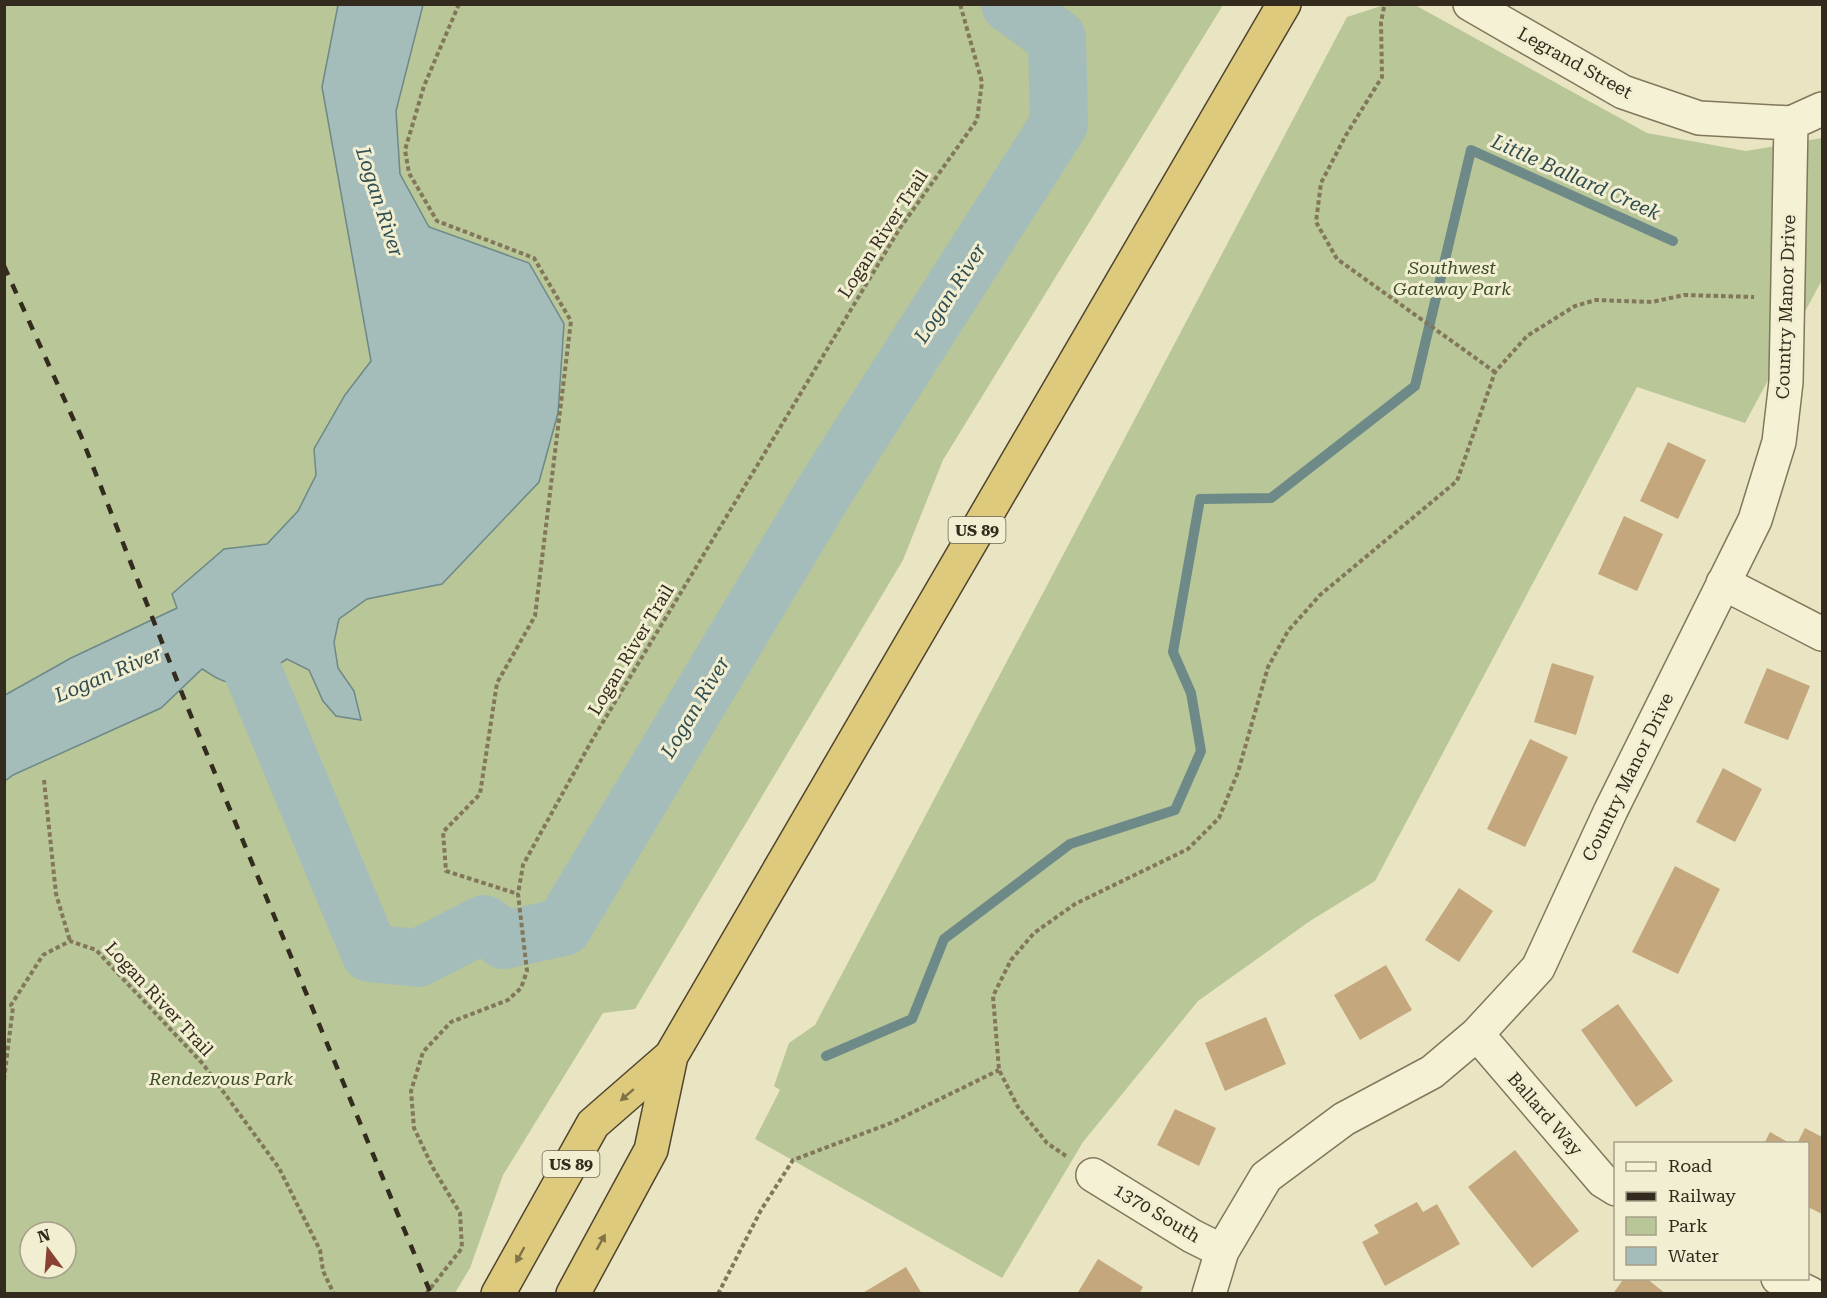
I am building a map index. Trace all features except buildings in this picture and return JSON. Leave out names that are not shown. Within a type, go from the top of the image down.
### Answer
[{"type":"highway","name":"US 89","points":[[573,1293],[651,1150],[671,1056],[1284,4]]},
{"type":"highway","name":"US 89","points":[[498,1293],[593,1124],[671,1056]]},
{"type":"street","name":"Legrand Street","points":[[1470,4],[1623,92],[1699,118],[1791,123],[1822,109]]},
{"type":"street","name":"Country Manor Drive","points":[[1209,1293],[1222,1251],[1266,1178],[1344,1119],[1432,1072],[1477,1035],[1538,968],[1611,810],[1755,520],[1779,442],[1786,382],[1791,123]]},
{"type":"street","points":[[1723,583],[1822,633]]},
{"type":"street","name":"Ballard Way","points":[[1477,1035],[1603,1181],[1614,1189]]},
{"type":"street","name":"1370 South","points":[[1093,1174],[1192,1236],[1222,1251]]},
{"type":"street","points":[[1782,1280],[1810,1293]]},
{"type":"path","points":[[459,4],[424,86],[411,129],[405,150],[409,173],[437,220],[534,258],[571,321],[536,616],[497,683],[480,794],[443,832],[446,871],[518,894]]},
{"type":"path","name":"Logan River Trail","points":[[426,1293],[462,1248],[460,1213],[433,1168],[414,1128],[411,1091],[423,1052],[451,1022],[508,1000],[521,988],[527,971],[518,894],[523,865],[591,742],[900,228],[977,120],[982,82],[960,4]]},
{"type":"path","points":[[1384,7],[1381,22],[1382,77],[1346,135],[1321,183],[1316,222],[1337,259],[1495,372]]},
{"type":"path","points":[[1093,1174],[1047,1143],[1018,1107],[999,1070],[993,996],[1011,960],[1034,933],[1050,921],[1075,904],[1188,849],[1219,818],[1238,772],[1268,667],[1288,632],[1320,595],[1458,481],[1495,372],[1527,336],[1575,306],[1596,300],[1652,302],[1684,295],[1788,297]]},
{"type":"path","points":[[4,1080],[13,1007],[11,1005],[43,955],[70,941],[56,894],[44,780]]},
{"type":"path","name":"Logan River Trail","points":[[70,941],[96,950],[203,1064],[279,1168],[320,1250],[323,1271],[334,1293]]},
{"type":"path","points":[[718,1293],[761,1210],[793,1160],[891,1123],[999,1070]]},
{"type":"green space","name":"Rendezvous Park","points":[[5,5],[1223,5],[943,460],[903,560],[635,1009],[603,1013],[503,1175],[470,1268],[455,1293],[5,1294]]},
{"type":"green space","name":"Southwest Gateway Park","points":[[1384,5],[1415,5],[1647,133],[1746,151],[1822,138],[1822,280],[1745,423],[1637,387],[1375,881],[1310,921],[1198,1001],[1083,1142],[1002,1278],[755,1139],[780,1090],[774,1086],[789,1043],[815,1025],[1347,17]]},
{"type":"water","points":[[338,5],[423,5],[396,111],[400,174],[429,227],[529,263],[564,324],[558,413],[539,482],[442,584],[367,599],[339,619],[334,642],[338,668],[354,691],[361,720],[336,716],[323,701],[309,670],[287,659],[257,676],[233,682],[221,680],[202,669],[161,708],[13,775],[5,781],[5,695],[71,658],[177,608],[172,594],[224,549],[267,544],[298,511],[316,475],[314,449],[345,395],[371,361],[322,87]]},
{"type":"waterway","name":"Logan River","points":[[211,630],[249,662],[370,953],[418,958],[484,924],[504,940],[563,927],[825,490],[1059,124],[1057,38],[1010,4]]},
{"type":"waterway","name":"Little Ballard Creek","points":[[826,1056],[912,1019],[944,939],[1070,844],[1175,810],[1201,751],[1191,693],[1173,652],[1200,499],[1271,498],[1415,386],[1471,150],[1673,241]]},
{"type":"railway","points":[[4,266],[81,436],[187,706],[431,1294]]}]
